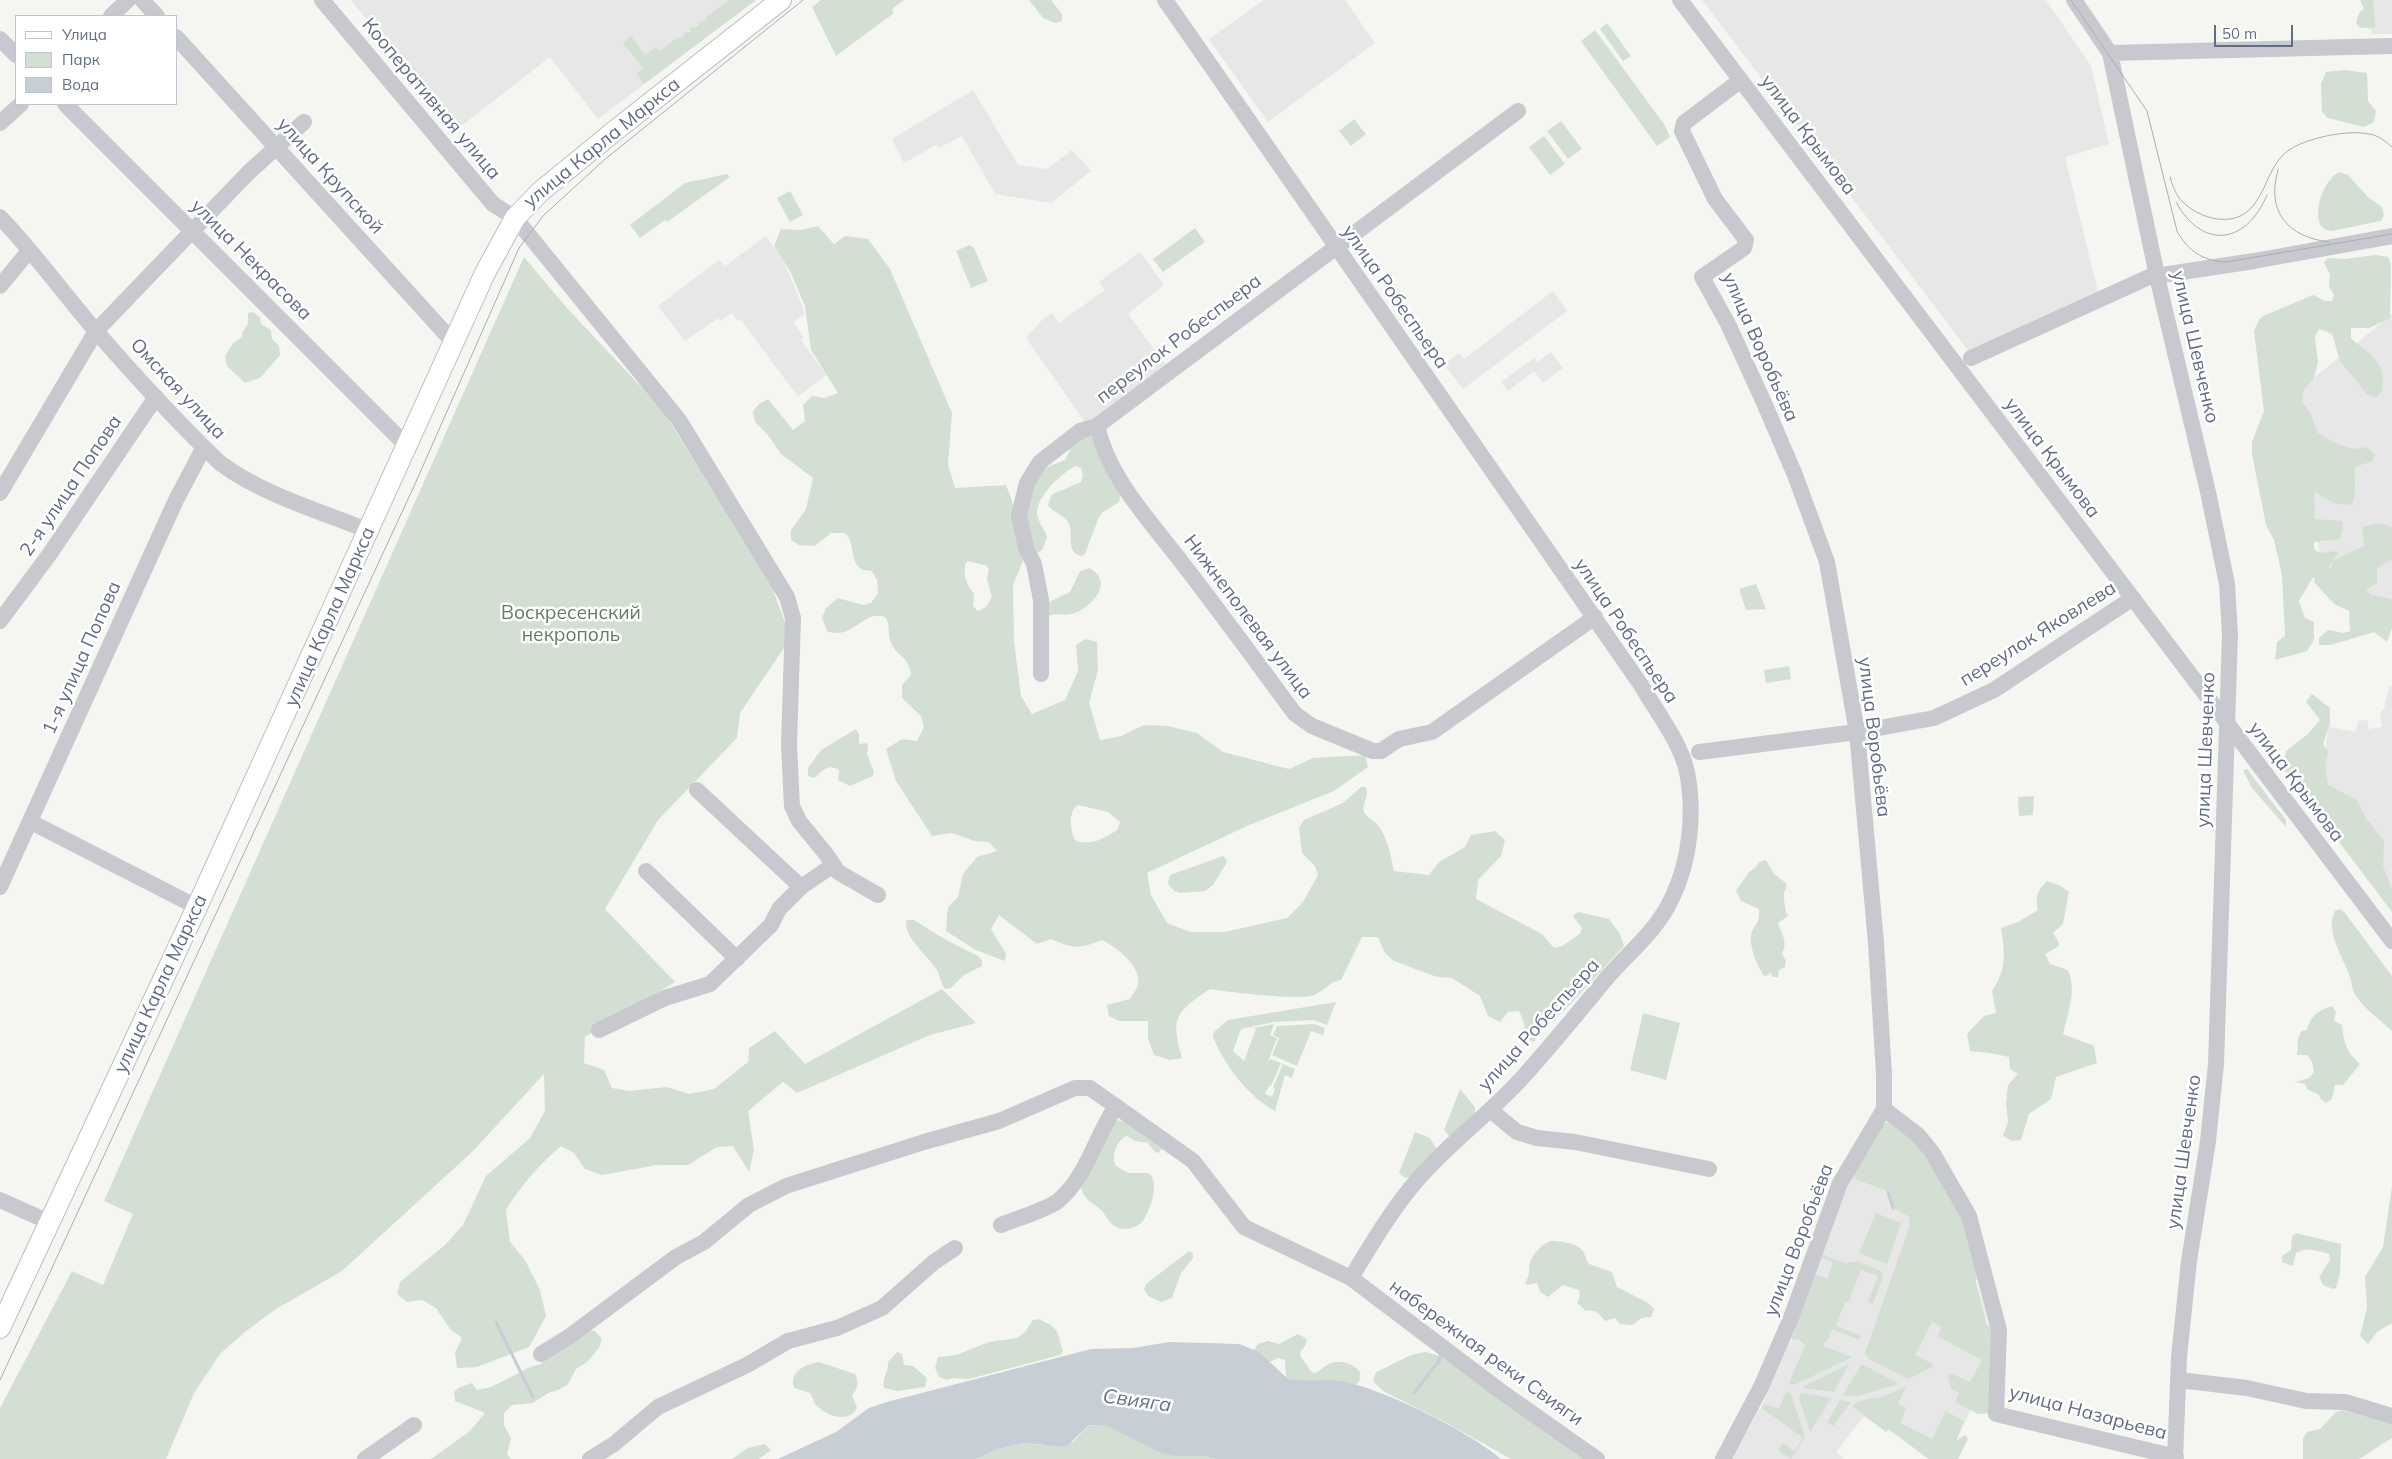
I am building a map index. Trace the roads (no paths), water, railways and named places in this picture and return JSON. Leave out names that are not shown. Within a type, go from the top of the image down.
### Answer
[{"type":"main road","name":"улица Карла Маркса","points":[[0,1328],[197,907],[499,244],[514,218],[540,192],[612,132],[782,0]]},
{"type":"street","points":[[110,9],[128,0]]},
{"type":"street","points":[[142,0],[156,15]]},
{"type":"street","name":"Кооперативная улица","points":[[322,0],[493,204],[514,218],[679,420],[787,598],[793,618],[789,745],[792,806],[799,821],[826,854],[832,866]]},
{"type":"street","name":"улица Робеспьера","points":[[1164,0],[1642,685],[1682,756],[1687,773],[1689,814],[1684,866],[1672,899],[1656,926],[1610,975],[1522,1078],[1431,1164],[1410,1189],[1375,1238],[1352,1278]]},
{"type":"street","name":"улица Крымова","points":[[1680,0],[2392,941]]},
{"type":"street","points":[[2074,0],[2110,53],[2392,46]]},
{"type":"street","points":[[0,39],[15,54]]},
{"type":"street","name":"улица Крупской","points":[[178,39],[454,343]]},
{"type":"street","name":"улица Шевченко","points":[[2110,53],[2157,274],[2208,492],[2226,584],[2230,635],[2216,1064],[2208,1141],[2189,1262],[2179,1356],[2176,1458]]},
{"type":"street","name":"улица Воробьёва","points":[[1723,1459],[1761,1387],[1787,1327],[1840,1183],[1884,1109],[1876,944],[1857,732],[1827,562],[1795,474],[1728,324],[1702,278],[1744,248],[1746,240],[1716,199],[1682,131],[1684,123],[1741,80]]},
{"type":"street","points":[[0,122],[20,105]]},
{"type":"street","name":"улица Некрасова","points":[[66,105],[407,446]]},
{"type":"street","name":"переулок Робеспьера","points":[[1042,674],[1041,600],[1034,564],[1026,548],[1019,515],[1027,483],[1040,462],[1080,431],[1097,426],[1335,246],[1518,111]]},
{"type":"street","points":[[0,493],[96,331],[192,230],[304,122]]},
{"type":"street","name":"Омская улица","points":[[0,217],[19,237],[29,252],[96,331],[156,397],[204,447],[236,475],[369,531]]},
{"type":"street","points":[[1971,358],[2157,274],[2254,262],[2392,236]]},
{"type":"street","points":[[0,286],[29,252]]},
{"type":"street","name":"2-я улица Попова","points":[[0,621],[49,555],[156,397]]},
{"type":"street","name":"Нижнеполевая улица","points":[[1097,426],[1101,445],[1127,494],[1183,564],[1295,714],[1312,726],[1372,751],[1381,751],[1399,738],[1432,732],[1595,617]]},
{"type":"street","name":"1-я улица Попова","points":[[0,887],[176,500],[204,447]]},
{"type":"street","name":"переулок Яковлева","points":[[1699,752],[1857,732],[1934,718],[1994,690],[2133,598]]},
{"type":"street","points":[[697,790],[801,887]]},
{"type":"street","points":[[30,822],[197,907]]},
{"type":"street","points":[[599,1030],[665,998],[710,984],[771,925],[779,908],[801,887],[832,866],[838,872],[878,895]]},
{"type":"street","points":[[646,871],[737,959]]},
{"type":"street","name":"набережная реки Свияги","points":[[541,1354],[570,1336],[676,1257],[704,1242],[749,1205],[786,1186],[960,1131],[999,1121],[1075,1088],[1090,1088],[1193,1161],[1244,1227],[1352,1278],[1499,1390],[1597,1459]]},
{"type":"street","points":[[1001,1226],[1057,1202],[1071,1187],[1092,1152],[1103,1125],[1116,1106]]},
{"type":"street","name":"улица Назарьева","points":[[1884,1109],[1918,1135],[1932,1152],[1969,1216],[1999,1330],[1996,1414],[2176,1458]]},
{"type":"street","points":[[1490,1110],[1517,1132],[1537,1138],[1575,1142],[1709,1169]]},
{"type":"street","points":[[0,1200],[49,1222]]},
{"type":"street","points":[[590,1459],[614,1444],[658,1407],[747,1365],[788,1341],[837,1328],[882,1308],[934,1262],[955,1248]]},
{"type":"street","points":[[2179,1380],[2247,1388],[2306,1401],[2345,1402],[2392,1416]]},
{"type":"street","points":[[365,1459],[414,1425]]},
{"type":"water","name":"Свияга","points":[[1169,1342],[1239,1344],[1259,1352],[1288,1379],[1345,1382],[1383,1394],[1427,1413],[1469,1436],[1501,1459],[1215,1459],[1203,1456],[1175,1456],[1161,1453],[1108,1426],[1089,1425],[1066,1447],[1024,1443],[1001,1448],[976,1459],[778,1459],[836,1432],[869,1408],[887,1402],[1091,1349],[1133,1348]]},
{"type":"waterway","points":[[1888,1192],[1893,1208]]},
{"type":"waterway","points":[[496,1322],[533,1397]]},
{"type":"waterway","points":[[1414,1393],[1439,1361],[1441,1354]]},
{"type":"tram line","points":[[0,1380],[415,484],[519,248],[543,216],[604,160],[803,0]]},
{"type":"tram line","points":[[2071,0],[2147,111],[2177,231],[2186,244],[2197,254],[2210,260],[2226,262],[2392,234]]},
{"type":"tram line","points":[[2170,177],[2179,198],[2186,205],[2212,218],[2231,219],[2240,216],[2254,205],[2282,156],[2289,150],[2310,140],[2336,134],[2360,133],[2375,136],[2392,147]]},
{"type":"tram line","points":[[2278,170],[2275,198],[2283,220],[2291,228],[2302,234],[2329,242]]},
{"type":"tram line","points":[[2176,202],[2187,218],[2198,228],[2211,234],[2223,235],[2236,232],[2248,224],[2258,212],[2267,195]]},
{"type":"park label","name":"Воскресенский некрополь","points":[[571,624]]}]
